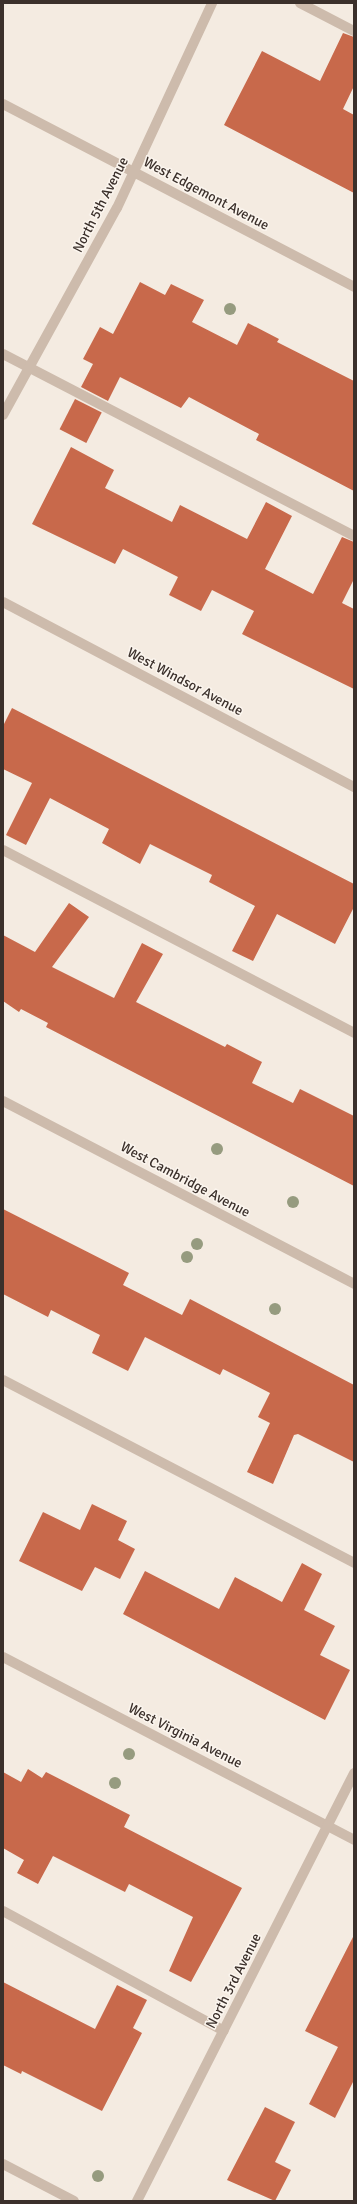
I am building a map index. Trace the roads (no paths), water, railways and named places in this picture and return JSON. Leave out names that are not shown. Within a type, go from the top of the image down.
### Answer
[{"type":"street","name":"North 5th Avenue","points":[[3,414],[117,208],[212,3]]},
{"type":"street","points":[[300,3],[354,31]]},
{"type":"street","name":"West Edgemont Avenue","points":[[3,104],[354,287]]},
{"type":"street","points":[[3,354],[354,536]]},
{"type":"street","name":"West Windsor Avenue","points":[[3,602],[354,786]]},
{"type":"street","points":[[3,850],[354,1033]]},
{"type":"street","name":"West Cambridge Avenue","points":[[3,1101],[354,1284]]},
{"type":"street","points":[[3,1380],[354,1563]]},
{"type":"street","name":"West Virginia Avenue","points":[[3,1657],[354,1840]]},
{"type":"street","name":"North 3rd Avenue","points":[[137,2201],[354,1773]]},
{"type":"street","points":[[3,1911],[224,2030]]},
{"type":"street","points":[[3,2164],[74,2201]]}]
